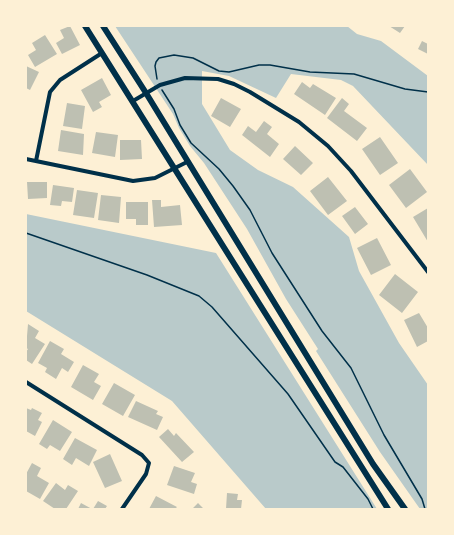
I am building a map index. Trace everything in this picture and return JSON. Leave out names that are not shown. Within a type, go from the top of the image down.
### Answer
[{"type":"main road","points":[[85,26],[388,509]]},
{"type":"main road","points":[[103,26],[146,92],[187,162],[372,464],[405,509]]},
{"type":"street","points":[[36,161],[50,92],[60,80],[102,53]]},
{"type":"street","points":[[133,102],[146,92],[185,78],[201,77],[218,79],[234,84],[299,122],[328,146],[351,171],[428,272]]},
{"type":"street","points":[[26,159],[132,181],[155,178],[187,162]]},
{"type":"street","points":[[26,382],[142,454],[149,463],[146,474],[122,509]]},
{"type":"path","points":[[425,509],[415,488],[384,435],[352,368],[322,331],[272,253],[250,210],[233,186],[219,169],[191,143],[180,125],[174,109],[164,96],[155,73],[156,62],[159,58],[174,55],[193,58],[219,71],[229,72],[259,65],[270,65],[310,72],[354,74],[405,89],[428,92]]},
{"type":"path","points":[[26,233],[147,275],[199,296],[208,303],[230,326],[288,394],[335,462],[343,467],[368,499],[373,509]]},
{"type":"shaded area","points":[[115,26],[347,26],[357,34],[381,41],[428,76],[428,165],[353,86],[341,80],[291,74],[276,98],[229,76],[202,71],[202,104],[230,150],[258,170],[293,187],[349,237],[359,271],[399,343],[428,385],[428,509],[420,509],[380,452],[316,351],[318,349],[286,299],[247,229],[204,163],[190,146],[179,128],[173,114]]},
{"type":"shaded area","points":[[26,214],[216,253],[377,509],[266,509],[172,401],[26,311]]},
{"type":"building","points":[[70,26],[80,45],[62,54],[56,43],[64,38],[60,30]]},
{"type":"building","points":[[389,26],[405,26],[400,33]]},
{"type":"building","points":[[45,35],[57,54],[35,67],[28,55],[36,50],[32,43]]},
{"type":"building","points":[[422,41],[428,44],[428,54],[418,49]]},
{"type":"building","points":[[26,66],[39,72],[30,90],[26,88]]},
{"type":"building","points":[[102,78],[111,95],[99,102],[102,107],[93,112],[81,90]]},
{"type":"building","points":[[302,82],[310,88],[313,84],[336,98],[325,115],[294,94]]},
{"type":"building","points":[[221,98],[241,109],[230,127],[211,116]]},
{"type":"building","points":[[342,98],[349,104],[344,111],[367,128],[357,141],[327,118]]},
{"type":"building","points":[[67,103],[85,106],[82,129],[63,126]]},
{"type":"building","points":[[264,121],[272,127],[267,134],[279,144],[270,157],[242,135],[248,126],[256,132]]},
{"type":"building","points":[[61,130],[84,134],[83,155],[58,151]]},
{"type":"building","points":[[96,132],[118,135],[115,157],[92,153]]},
{"type":"building","points":[[380,137],[398,163],[380,175],[362,149]]},
{"type":"building","points":[[120,140],[141,140],[142,159],[120,160]]},
{"type":"building","points":[[295,146],[313,163],[301,175],[283,159]]},
{"type":"building","points":[[410,169],[427,192],[406,208],[389,185]]},
{"type":"building","points":[[328,177],[347,201],[328,215],[310,191]]},
{"type":"building","points":[[27,182],[47,182],[47,198],[28,199]]},
{"type":"building","points":[[53,185],[74,188],[72,202],[62,201],[61,206],[50,205]]},
{"type":"building","points":[[77,190],[98,193],[94,218],[73,215]]},
{"type":"building","points":[[101,195],[121,197],[119,223],[98,220]]},
{"type":"building","points":[[152,200],[161,200],[161,207],[180,205],[182,225],[154,227]]},
{"type":"building","points":[[126,202],[148,202],[148,225],[136,225],[136,219],[126,219]]},
{"type":"building","points":[[355,207],[368,224],[355,234],[342,216]]},
{"type":"building","points":[[428,208],[428,242],[413,217]]},
{"type":"building","points":[[377,238],[391,265],[371,275],[357,248]]},
{"type":"building","points":[[395,274],[418,292],[402,313],[379,295]]},
{"type":"building","points":[[419,313],[428,328],[428,341],[417,347],[404,320]]},
{"type":"building","points":[[28,324],[39,331],[35,338],[45,344],[32,364],[26,360],[26,352],[28,349],[26,348]]},
{"type":"building","points":[[50,341],[64,349],[61,354],[74,362],[68,372],[62,368],[56,379],[45,372],[47,368],[38,363]]},
{"type":"building","points":[[83,365],[99,374],[94,382],[101,386],[93,400],[71,387]]},
{"type":"building","points":[[114,383],[135,395],[123,416],[102,404]]},
{"type":"building","points":[[136,401],[158,411],[156,414],[163,417],[157,430],[128,417]]},
{"type":"building","points":[[26,408],[31,410],[32,408],[42,413],[38,420],[42,422],[35,436],[26,431]]},
{"type":"building","points":[[53,420],[72,432],[60,451],[50,445],[47,449],[39,444]]},
{"type":"building","points":[[168,429],[174,436],[176,433],[194,452],[182,462],[159,437]]},
{"type":"building","points":[[75,438],[97,450],[89,466],[76,458],[72,465],[63,459]]},
{"type":"building","points":[[110,454],[122,481],[105,488],[93,462]]},
{"type":"building","points":[[32,463],[41,468],[37,476],[49,483],[40,499],[26,491],[26,474]]},
{"type":"building","points":[[174,466],[195,473],[191,482],[197,484],[194,494],[167,485]]},
{"type":"building","points":[[56,483],[65,490],[68,485],[78,491],[66,509],[55,509],[43,501]]},
{"type":"building","points":[[227,493],[238,494],[237,500],[242,500],[241,509],[226,509]]},
{"type":"building","points":[[156,496],[177,507],[175,509],[149,509]]},
{"type":"building","points":[[98,501],[107,506],[105,509],[93,509]]},
{"type":"building","points":[[81,503],[92,509],[78,509]]},
{"type":"building","points":[[198,503],[204,509],[192,509]]}]
